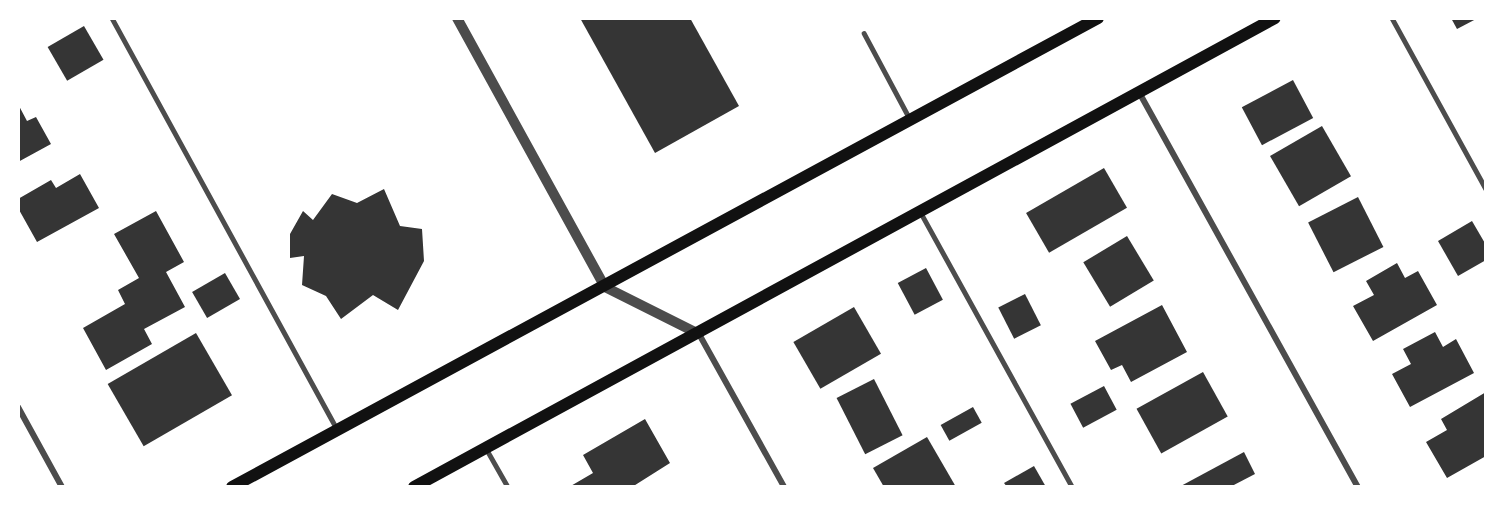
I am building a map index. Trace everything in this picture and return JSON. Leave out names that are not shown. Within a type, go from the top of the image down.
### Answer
[{"type":"main road","points":[[232,487],[1098,18]]},
{"type":"main road","points":[[414,487],[1140,94],[1275,18]]},
{"type":"street","points":[[458,18],[605,286],[699,334],[784,487]]},
{"type":"street","points":[[1140,94],[1358,487]]},
{"type":"street","points":[[18,407],[62,487]]},
{"type":"lane","points":[[112,18],[337,429]]},
{"type":"lane","points":[[1392,18],[1486,189]]},
{"type":"lane","points":[[864,33],[911,121]]},
{"type":"lane","points":[[921,213],[1072,487]]},
{"type":"lane","points":[[486,447],[508,487]]},
{"type":"building","points":[[580,18],[690,18],[739,106],[655,153]]},
{"type":"building","points":[[1451,18],[1478,18],[1457,29]]},
{"type":"building","points":[[84,26],[104,60],[67,81],[48,47]]},
{"type":"building","points":[[1293,80],[1313,118],[1262,145],[1242,107]]},
{"type":"building","points":[[18,104],[27,121],[36,117],[51,144],[18,162]]},
{"type":"building","points":[[1322,126],[1351,176],[1299,206],[1270,156]]},
{"type":"building","points":[[1104,168],[1127,208],[1049,253],[1026,213]]},
{"type":"building","points":[[80,174],[99,208],[37,242],[18,208],[18,199],[51,180],[56,188]]},
{"type":"building","points":[[384,189],[400,226],[422,229],[424,261],[398,310],[373,295],[341,319],[326,296],[302,285],[304,256],[290,258],[290,234],[303,211],[313,220],[332,194],[357,203]]},
{"type":"building","points":[[1358,197],[1383,247],[1334,272],[1308,222]]},
{"type":"building","points":[[156,211],[184,262],[166,272],[185,307],[144,329],[152,344],[106,370],[83,328],[125,304],[118,290],[139,278],[114,234]]},
{"type":"building","points":[[1472,221],[1486,245],[1486,260],[1458,276],[1438,241]]},
{"type":"building","points":[[1127,236],[1154,281],[1110,307],[1083,262]]},
{"type":"building","points":[[1397,263],[1405,278],[1418,271],[1437,305],[1373,341],[1353,306],[1374,295],[1366,281]]},
{"type":"building","points":[[926,268],[943,300],[915,315],[898,283]]},
{"type":"building","points":[[225,273],[240,299],[207,318],[192,292]]},
{"type":"building","points":[[1025,294],[1041,325],[1014,339],[998,308]]},
{"type":"building","points":[[1162,305],[1187,352],[1131,382],[1122,365],[1111,370],[1095,341]]},
{"type":"building","points":[[854,307],[881,354],[820,389],[793,342]]},
{"type":"building","points":[[1435,332],[1443,347],[1456,339],[1474,373],[1410,407],[1392,374],[1411,364],[1403,349]]},
{"type":"building","points":[[196,333],[232,395],[144,446],[108,384]]},
{"type":"building","points":[[1203,372],[1228,417],[1161,453],[1137,409]]},
{"type":"building","points":[[874,379],[903,435],[865,454],[837,398]]},
{"type":"building","points":[[1104,386],[1117,410],[1083,428],[1070,404]]},
{"type":"building","points":[[1486,392],[1486,456],[1447,478],[1426,442],[1447,430],[1441,419]]},
{"type":"building","points":[[973,407],[982,423],[949,441],[941,425]]},
{"type":"building","points":[[645,419],[670,463],[632,487],[569,487],[593,473],[583,455]]},
{"type":"building","points":[[927,437],[956,487],[884,487],[873,468]]},
{"type":"building","points":[[1244,452],[1255,474],[1230,487],[1179,487]]},
{"type":"building","points":[[1034,466],[1046,487],[1007,487],[1004,483]]}]
